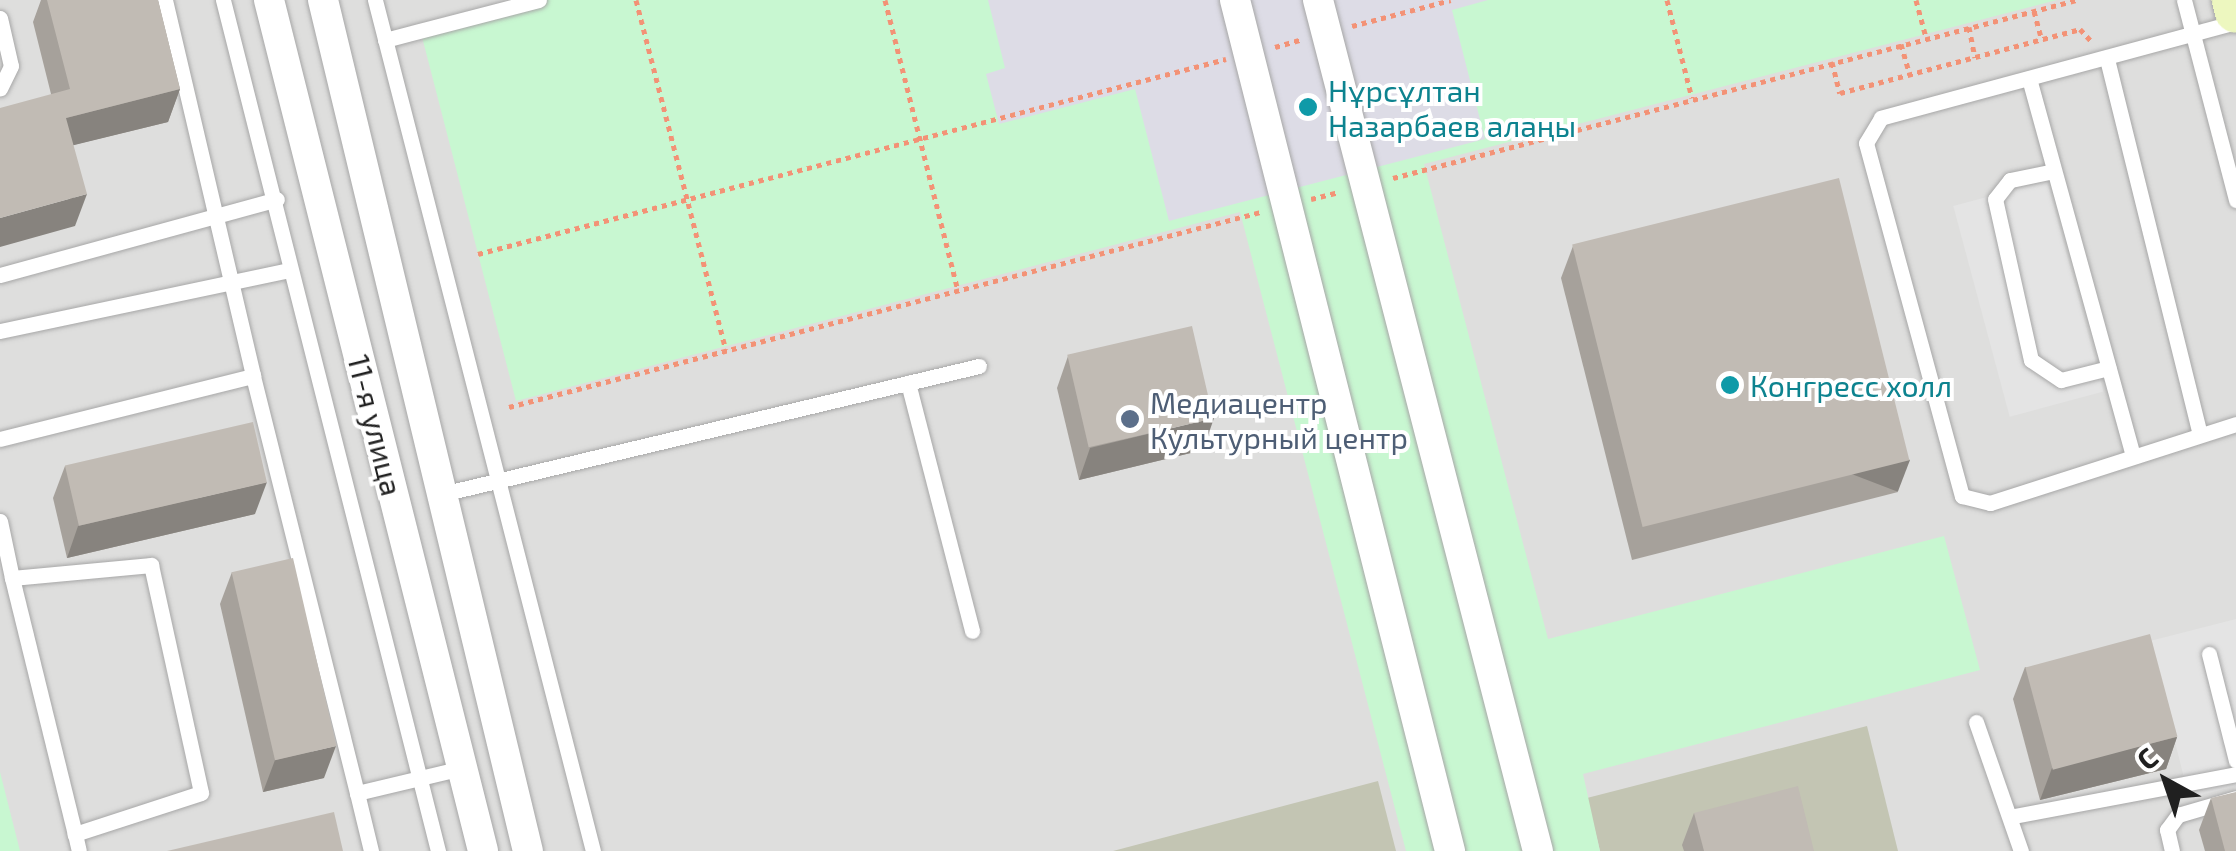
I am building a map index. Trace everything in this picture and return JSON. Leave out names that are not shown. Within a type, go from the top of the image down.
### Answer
[{"type":"street","name":"11-я улица","points":[[268,0],[483,851]]},
{"type":"street","name":"11-я улица","points":[[324,0],[528,851]]},
{"type":"street","points":[[1235,0],[1450,851]]},
{"type":"street","points":[[1318,0],[1538,851]]},
{"type":"street","points":[[2233,0],[2236,12]]},
{"type":"lane","points":[[164,0],[371,851]]},
{"type":"lane","points":[[223,0],[438,851]]},
{"type":"lane","points":[[375,0],[593,851]]},
{"type":"lane","points":[[385,40],[538,0]]},
{"type":"lane","points":[[2184,0],[2236,200]]},
{"type":"lane","points":[[0,18],[11,66],[0,89]]},
{"type":"lane","points":[[2236,22],[2030,82],[1881,118],[1866,143],[1954,488],[1990,503],[2236,424]]},
{"type":"lane","points":[[2108,59],[2200,435]]},
{"type":"lane","points":[[2030,82],[2133,456]]},
{"type":"lane","points":[[2054,172],[2010,180],[1995,199],[2030,360],[2060,380],[2108,368]]},
{"type":"lane","points":[[0,276],[276,199]]},
{"type":"lane","points":[[0,331],[290,270]]},
{"type":"lane","points":[[442,494],[980,366]]},
{"type":"lane","points":[[0,439],[253,376]]},
{"type":"lane","points":[[908,384],[972,631]]},
{"type":"lane","points":[[0,520],[12,578],[76,843],[200,793],[150,565],[12,578]]},
{"type":"lane","points":[[2210,654],[2236,761]]},
{"type":"lane","points":[[1976,722],[2014,816],[2021,851]]},
{"type":"lane","points":[[357,793],[462,768]]},
{"type":"lane","points":[[2014,816],[2236,774]]},
{"type":"lane","points":[[2172,851],[2167,830],[2178,815],[2236,798]]},
{"type":"path","points":[[636,0],[726,350]]},
{"type":"path","points":[[885,0],[958,290]]},
{"type":"path","points":[[478,254],[1451,0]]},
{"type":"path","points":[[1666,0],[1692,98]]},
{"type":"path","points":[[1916,0],[1926,38]]},
{"type":"path","points":[[2034,10],[2042,40]]},
{"type":"path","points":[[1968,27],[1975,57]]},
{"type":"path","points":[[1832,62],[1840,93],[2080,30],[2108,59]]},
{"type":"path","points":[[1901,44],[1910,74]]},
{"type":"shaded area","points":[[0,0],[2236,0],[2236,851],[0,851]]},
{"type":"shaded area","name":"Нұрсұлтан Назарбаев алаңы","points":[[988,0],[1488,0],[1452,10],[1485,139],[1169,221],[1135,89],[999,124],[986,74],[1005,68]]},
{"type":"shaded area","points":[[2047,181],[2103,392],[2010,417],[1953,206]]},
{"type":"shaded area","points":[[2236,619],[2236,786],[2189,798],[2150,641]]},
{"type":"shaded area","points":[[1867,726],[1898,851],[1600,851],[1587,798]]},
{"type":"shaded area","points":[[1378,781],[1396,851],[1113,851]]},
{"type":"green space","points":[[542,0],[2057,0],[1424,164],[1548,639],[1944,536],[1980,670],[1583,774],[1600,851],[1406,851],[1240,212],[516,401],[421,33]]},
{"type":"green space","points":[[0,772],[20,851],[0,851]]},
{"type":"building","points":[[47,0],[158,0],[180,89],[66,118],[87,194],[0,218],[0,108],[70,89]]},
{"type":"building","name":"Конгресс холл","points":[[1839,178],[1909,460],[1643,527],[1572,245]]},
{"type":"building","points":[[1192,326],[1213,419],[1089,447],[1067,355]]},
{"type":"building","points":[[253,422],[267,482],[79,526],[65,465]]},
{"type":"building","points":[[293,558],[336,746],[275,760],[232,572]]},
{"type":"building","points":[[2150,634],[2177,736],[2053,770],[2025,667]]},
{"type":"building","points":[[1798,786],[1814,851],[1704,851],[1694,813]]},
{"type":"building","points":[[2236,792],[2236,851],[2225,851],[2211,798]]},
{"type":"building","points":[[334,812],[343,851],[167,851]]},
{"type":"place","name":"Нұрсұлтан Назарбаев алаңы","points":[[1308,107]]},
{"type":"place","name":"Конгресс холл","points":[[1730,385]]},
{"type":"place","name":"Медиацентр Культурный центр","points":[[1130,419]]}]
